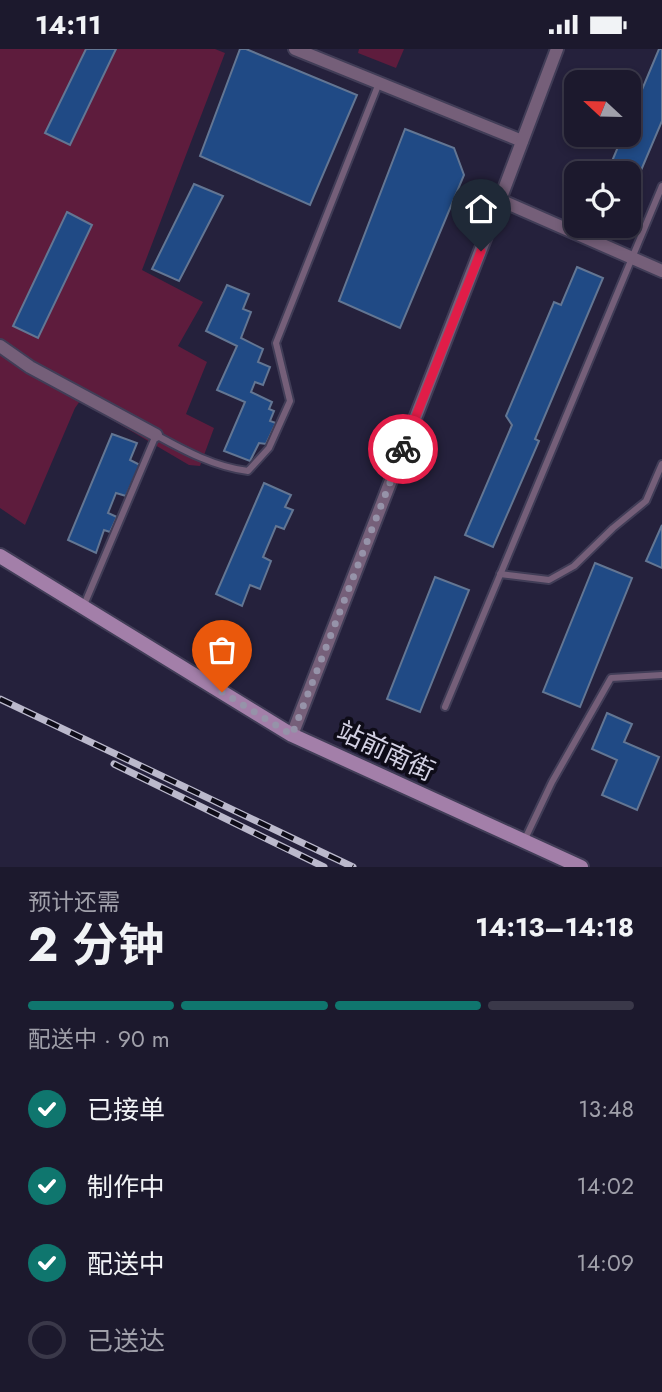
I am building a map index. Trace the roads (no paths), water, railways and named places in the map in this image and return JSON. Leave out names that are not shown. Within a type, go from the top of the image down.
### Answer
[{"type":"main road","name":"站前南街","points":[[0,556],[292,735],[580,867]]},
{"type":"street","points":[[295,49],[522,141]]},
{"type":"street","points":[[292,735],[557,49]]},
{"type":"street","points":[[500,200],[662,271]]},
{"type":"street","points":[[0,347],[30,367],[156,435]]},
{"type":"lane","points":[[83,607],[156,435],[205,460],[236,470],[248,471],[269,448],[290,401],[276,343],[379,83]]},
{"type":"lane","points":[[445,707],[662,186]]},
{"type":"lane","points":[[500,573],[549,580],[574,566],[646,501],[662,464]]},
{"type":"lane","points":[[523,841],[552,782],[611,678],[662,675]]},
{"type":"railway","points":[[0,699],[353,867]]},
{"type":"railway","points":[[114,764],[324,867]]}]
